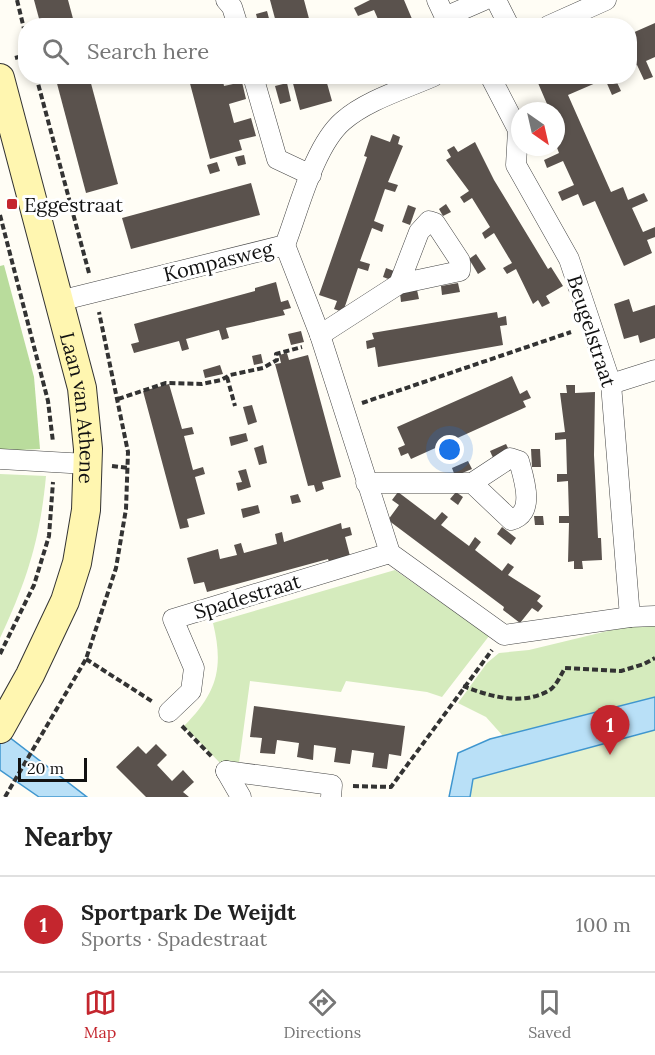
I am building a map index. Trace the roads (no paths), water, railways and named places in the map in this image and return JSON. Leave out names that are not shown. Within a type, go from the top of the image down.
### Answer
[{"type":"street","points":[[226,0],[232,7],[235,18]]},
{"type":"street","points":[[441,8],[484,0]]},
{"type":"street","points":[[496,0],[505,18]]},
{"type":"street","points":[[566,18],[606,0]]},
{"type":"street","name":"Laan van Athene","points":[[0,78],[82,388],[87,464],[82,532],[65,601],[30,675],[1,727]]},
{"type":"street","points":[[255,84],[278,159],[311,175]]},
{"type":"street","name":"Kompasweg","points":[[59,301],[285,245],[311,175],[331,133],[359,110],[416,84]]},
{"type":"street","name":"Beugelstraat","points":[[494,84],[518,130],[516,165],[569,259],[611,384],[630,617]]},
{"type":"street","points":[[285,245],[320,335],[390,553],[504,635],[630,617],[655,616]]},
{"type":"street","points":[[320,335],[399,284]]},
{"type":"street","points":[[611,384],[655,370]]},
{"type":"street","points":[[0,459],[87,464]]},
{"type":"street","points":[[366,483],[472,483]]},
{"type":"street","name":"Spadestraat","points":[[169,712],[191,691],[194,668],[173,619],[390,553]]},
{"type":"street","points":[[241,797],[226,771],[332,791]]},
{"type":"water","points":[[655,697],[655,730],[473,779],[470,797],[449,797],[458,753],[490,739]]},
{"type":"water","points":[[0,730],[87,797],[39,797],[0,770]]},
{"type":"place","name":"Eggestraat","points":[[12,204]]},
{"type":"place","name":"Sportpark De Weijdt","points":[[610,755]]}]
